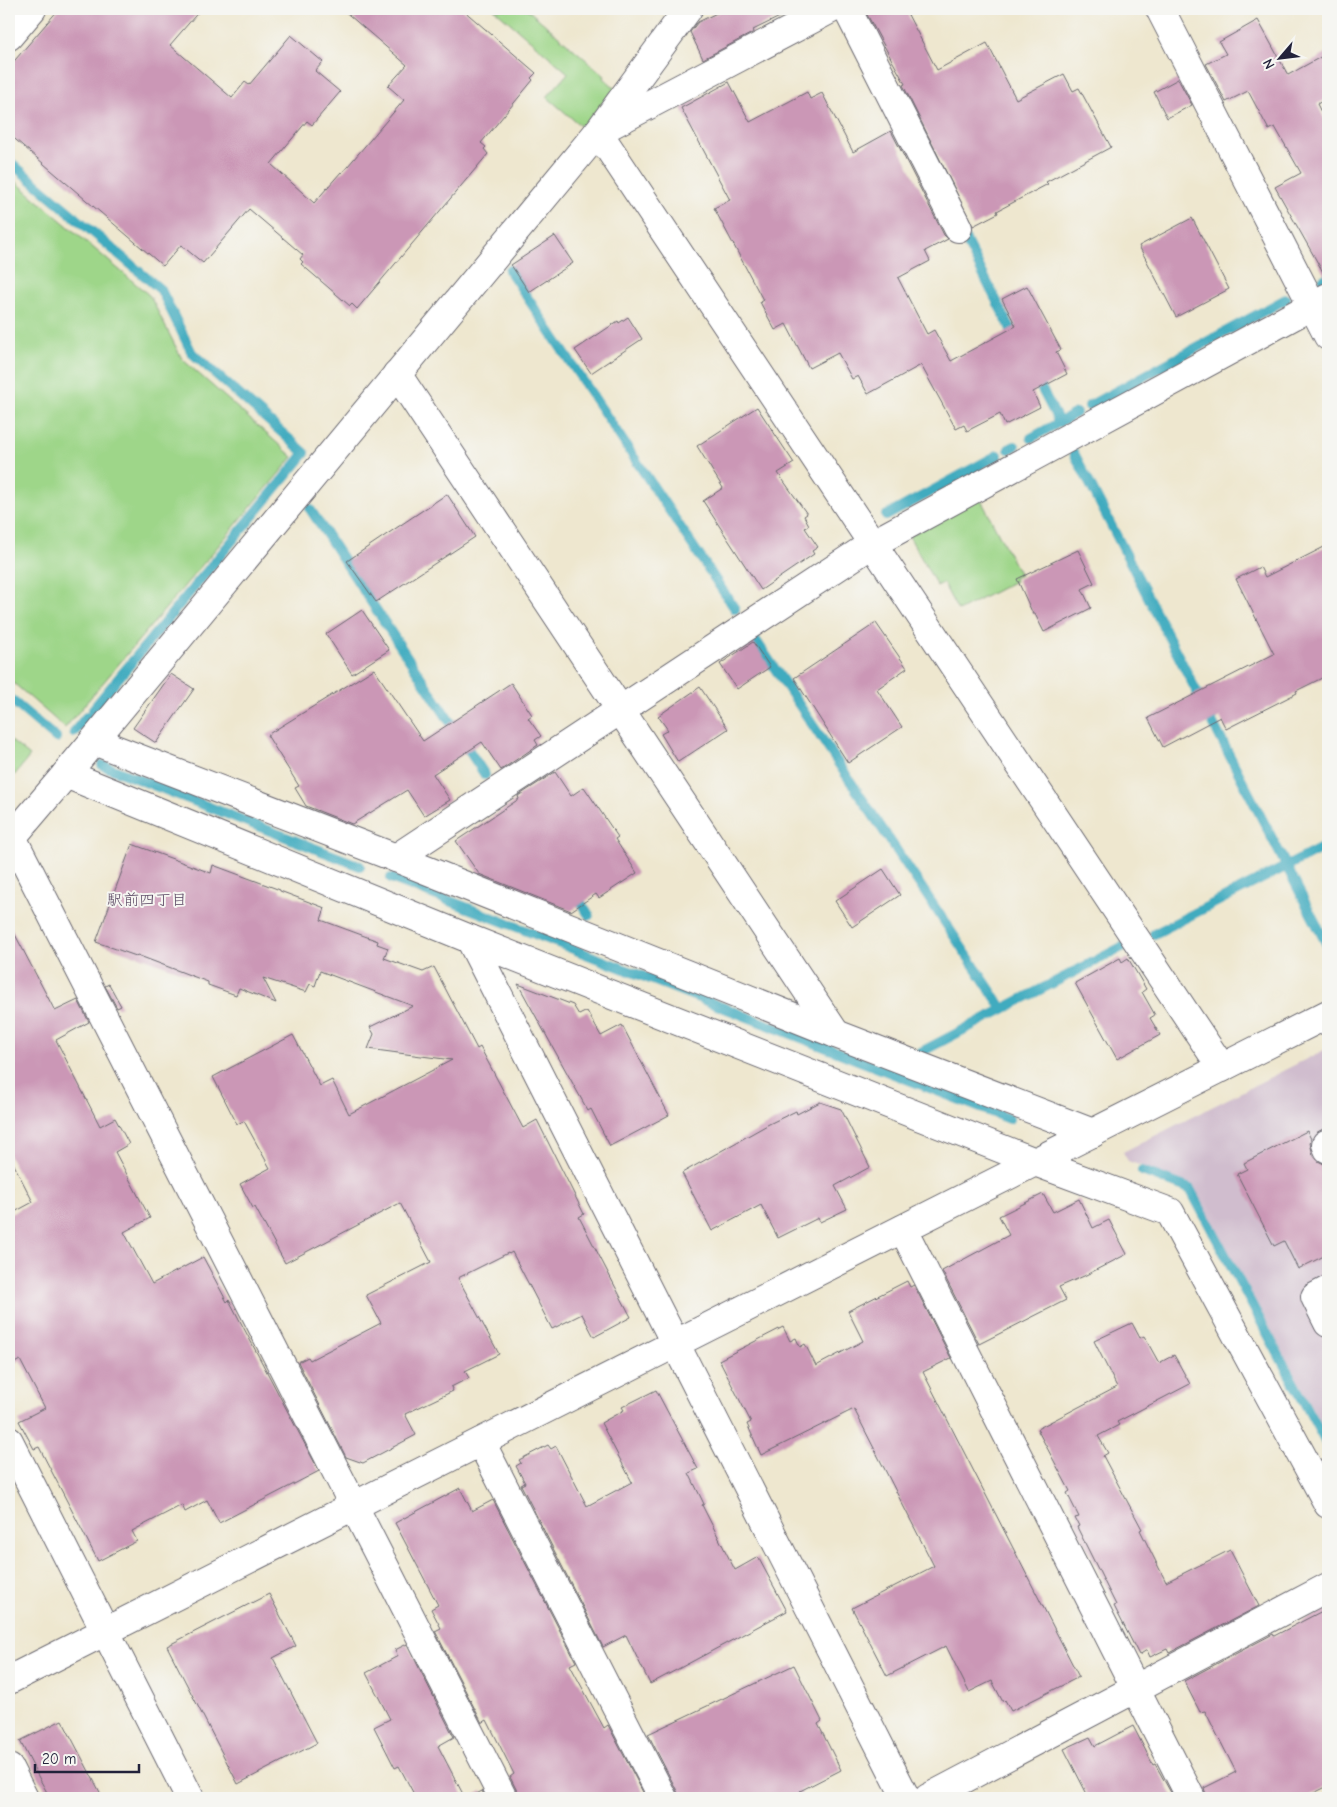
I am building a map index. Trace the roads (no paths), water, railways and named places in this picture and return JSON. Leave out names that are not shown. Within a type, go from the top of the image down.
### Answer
[{"type":"street","points":[[9,36],[32,9]]},
{"type":"street","points":[[503,1798],[10,839],[94,741],[598,132],[688,9]]},
{"type":"street","points":[[598,132],[831,9]]},
{"type":"street","points":[[847,9],[958,228]]},
{"type":"street","points":[[1160,9],[1320,301],[1328,336]]},
{"type":"street","points":[[598,132],[1222,1068]]},
{"type":"street","points":[[396,858],[872,544],[1320,301]]},
{"type":"street","points":[[397,374],[836,1034]]},
{"type":"street","points":[[94,741],[396,858],[836,1034],[1093,1133]]},
{"type":"street","points":[[66,774],[470,939],[1035,1162],[1170,1212],[1328,1504]]},
{"type":"street","points":[[470,939],[906,1798]]},
{"type":"street","points":[[9,1680],[1328,1016]]},
{"type":"street","points":[[1328,1143],[1326,1144],[1328,1149]]},
{"type":"street","points":[[903,1229],[1191,1798]]},
{"type":"street","points":[[1328,1290],[1315,1297],[1328,1323]]},
{"type":"street","points":[[9,1441],[190,1798]]},
{"type":"street","points":[[481,1442],[662,1798]]},
{"type":"street","points":[[928,1798],[1328,1587]]},
{"type":"street","points":[[9,1768],[24,1798]]},
{"type":"waterway","points":[[9,161],[161,290],[192,353],[305,453],[93,709]]},
{"type":"waterway","points":[[963,235],[1017,341]]},
{"type":"waterway","points":[[509,270],[735,609]]},
{"type":"waterway","points":[[1323,280],[1328,277]]},
{"type":"waterway","points":[[1089,406],[1286,299]]},
{"type":"waterway","points":[[1035,376],[1059,422]]},
{"type":"waterway","points":[[1031,438],[1076,413]]},
{"type":"waterway","points":[[1009,449],[1015,446]]},
{"type":"waterway","points":[[1074,453],[1328,947]]},
{"type":"waterway","points":[[886,516],[998,455]]},
{"type":"waterway","points":[[310,509],[485,775]]},
{"type":"waterway","points":[[755,639],[1003,1009]]},
{"type":"waterway","points":[[9,698],[56,738]]},
{"type":"waterway","points":[[74,732],[87,716]]},
{"type":"waterway","points":[[102,765],[360,866]]},
{"type":"waterway","points":[[1154,934],[1328,845]]},
{"type":"waterway","points":[[391,878],[1009,1119]]},
{"type":"waterway","points":[[574,893],[589,915]]},
{"type":"waterway","points":[[921,1052],[1122,947]]},
{"type":"waterway","points":[[1142,1171],[1190,1189],[1328,1447]]},
{"type":"district","name":"駅前四丁目","points":[[147,900]]}]
